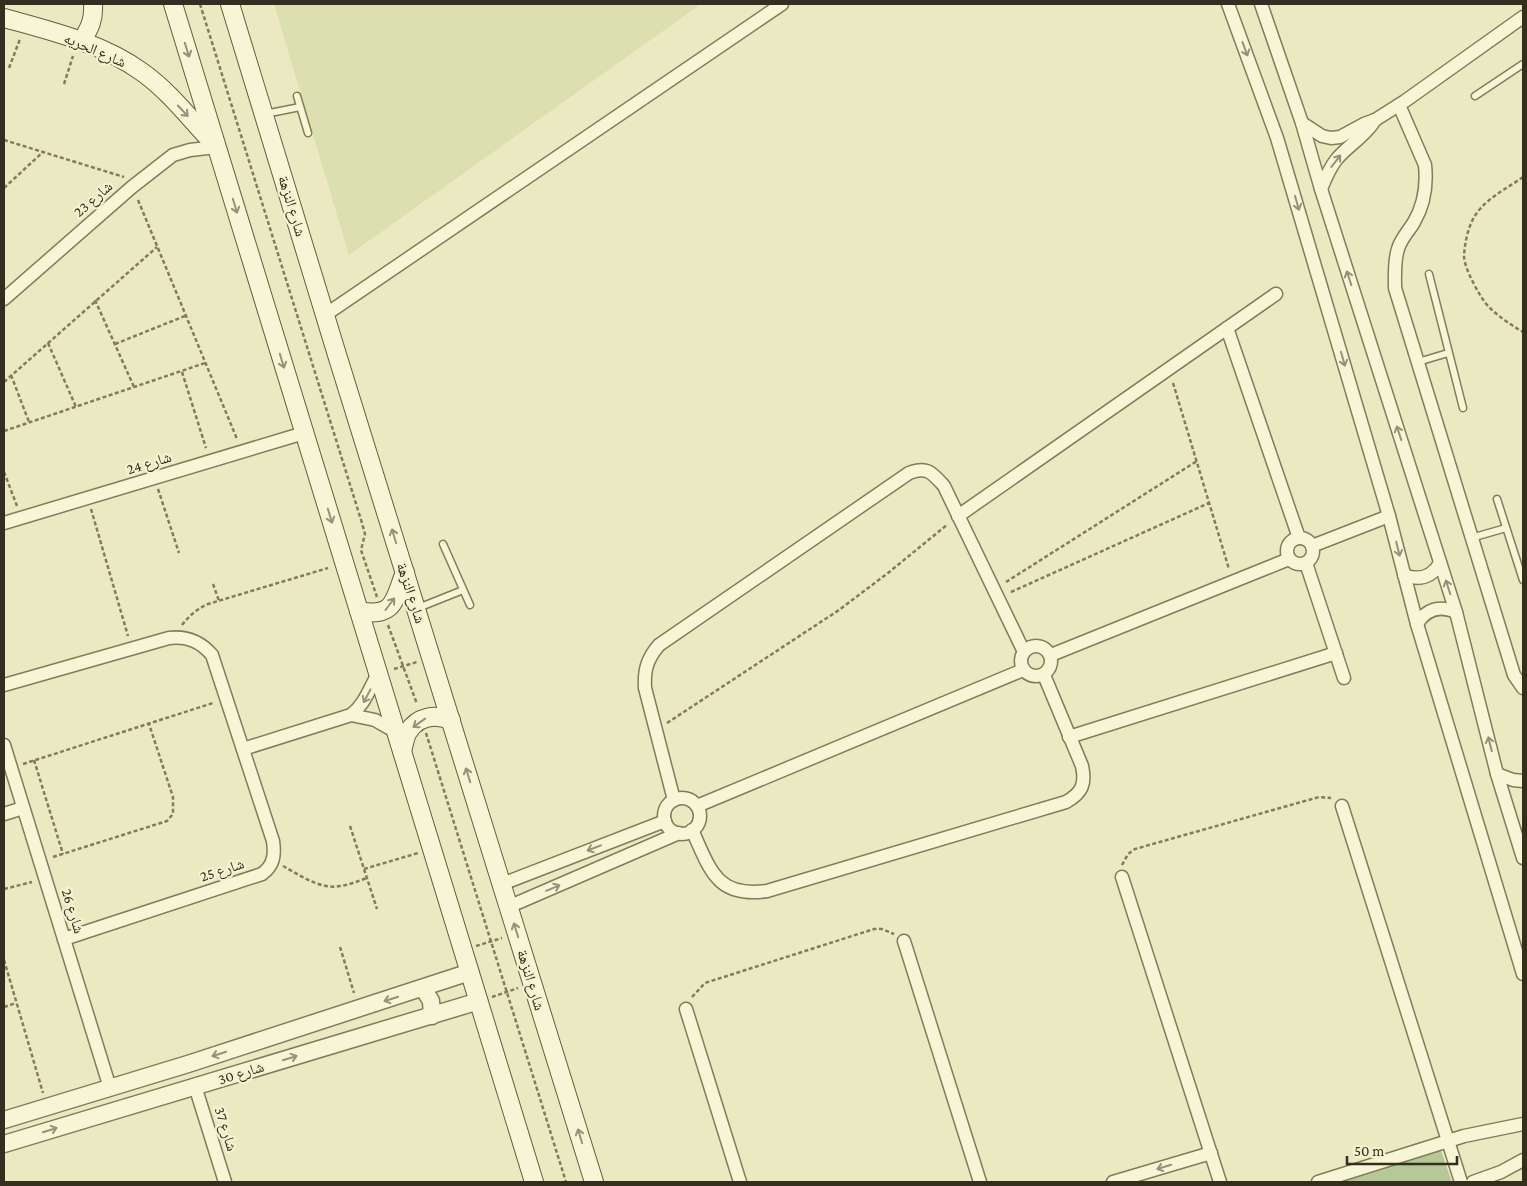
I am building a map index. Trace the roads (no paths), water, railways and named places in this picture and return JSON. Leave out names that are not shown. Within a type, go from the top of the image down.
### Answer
[{"type":"main road","points":[[80,41],[92,24],[93,4]]},
{"type":"main road","points":[[172,4],[534,1182]]},
{"type":"main road","name":"شارع النزهة","points":[[230,4],[594,1182]]},
{"type":"main road","name":"شارع الحريه","points":[[4,18],[80,41],[116,56],[143,72],[166,93],[216,146]]},
{"type":"main road","points":[[359,612],[378,614],[391,606],[405,572]]},
{"type":"main road","points":[[402,751],[408,732],[422,719],[431,716],[451,720]]},
{"type":"street","points":[[325,316],[782,4]]},
{"type":"street","points":[[1228,4],[1278,138],[1389,516],[1417,624],[1520,954],[1523,974]]},
{"type":"street","points":[[1262,4],[1302,123],[1321,189],[1456,612],[1498,774],[1523,858]]},
{"type":"street","points":[[1302,123],[1322,136],[1331,138],[1340,137],[1376,120],[1523,17]]},
{"type":"street","points":[[1399,105],[1425,165],[1426,172],[1425,186],[1418,214],[1398,246],[1394,266],[1394,288],[1514,675],[1523,688]]},
{"type":"street","points":[[1321,189],[1335,161],[1364,135],[1376,120]]},
{"type":"street","name":"شارع 23","points":[[4,299],[172,155],[216,146]]},
{"type":"street","points":[[958,516],[1276,294]]},
{"type":"street","points":[[1227,328],[1299,538]]},
{"type":"street","name":"شارع 24","points":[[4,523],[304,433]]},
{"type":"street","points":[[674,800],[645,688],[644,675],[650,655],[659,645],[909,473],[917,470],[932,472],[944,486],[1024,652]]},
{"type":"street","points":[[1312,546],[1389,516]]},
{"type":"street","points":[[1294,539],[1306,540],[1312,546],[1312,558],[1306,563],[1296,564],[1289,559],[1287,554],[1288,545],[1294,539]]},
{"type":"street","points":[[1051,655],[1289,559]]},
{"type":"street","points":[[1306,563],[1344,678]]},
{"type":"street","points":[[1404,575],[1418,578],[1425,577],[1432,574],[1440,563]]},
{"type":"street","points":[[1417,624],[1431,610],[1443,608],[1456,612]]},
{"type":"street","points":[[4,685],[132,647],[178,637],[197,642],[206,647],[212,655],[243,749],[351,715],[375,720],[396,732]]},
{"type":"street","points":[[1038,646],[1044,648],[1051,655],[1051,667],[1044,675],[1032,676],[1023,670],[1021,661],[1024,652],[1028,648],[1038,646]]},
{"type":"street","points":[[1070,736],[1336,654]]},
{"type":"street","points":[[697,806],[1023,670]]},
{"type":"street","points":[[351,715],[367,698],[378,674]]},
{"type":"street","points":[[692,830],[710,871],[721,882],[735,890],[751,893],[767,891],[1066,802],[1076,797],[1082,788],[1084,777],[1082,766],[1044,675]]},
{"type":"street","name":"شارع 26","points":[[4,745],[110,1088]]},
{"type":"street","name":"شارع 25","points":[[64,939],[262,874],[271,866],[274,850],[272,841],[243,749]]},
{"type":"street","points":[[1498,774],[1523,782]]},
{"type":"street","points":[[508,907],[679,833],[686,833],[692,830],[697,826],[700,812],[693,801],[687,798],[674,800],[665,808],[665,821],[668,827],[679,833]]},
{"type":"street","points":[[1342,806],[1461,1182]]},
{"type":"street","points":[[4,814],[23,808]]},
{"type":"street","points":[[1517,837],[1523,819]]},
{"type":"street","points":[[502,884],[665,821]]},
{"type":"street","points":[[1122,877],[1220,1182]]},
{"type":"street","points":[[904,941],[980,1182]]},
{"type":"street","name":"شارع 30","points":[[4,1120],[198,1061],[470,972]]},
{"type":"street","points":[[423,988],[431,1001],[432,1016]]},
{"type":"street","name":"شارع 30","points":[[4,1144],[479,1001]]},
{"type":"street","points":[[686,1010],[740,1182]]},
{"type":"street","name":"شارع 37","points":[[195,1086],[225,1182]]},
{"type":"street","points":[[1318,1182],[1448,1141],[1523,1124]]},
{"type":"street","points":[[1113,1182],[1210,1153]]},
{"type":"street","points":[[1473,1182],[1501,1172],[1523,1160]]},
{"type":"lane","points":[[1475,96],[1523,64]]},
{"type":"lane","points":[[297,96],[308,134]]},
{"type":"lane","points":[[264,114],[300,107]]},
{"type":"lane","points":[[1429,274],[1463,408]]},
{"type":"lane","points":[[1418,362],[1448,353]]},
{"type":"lane","points":[[1497,499],[1523,580]]},
{"type":"lane","points":[[1471,538],[1506,528]]},
{"type":"lane","points":[[443,544],[470,605]]},
{"type":"lane","points":[[417,608],[463,590]]}]
